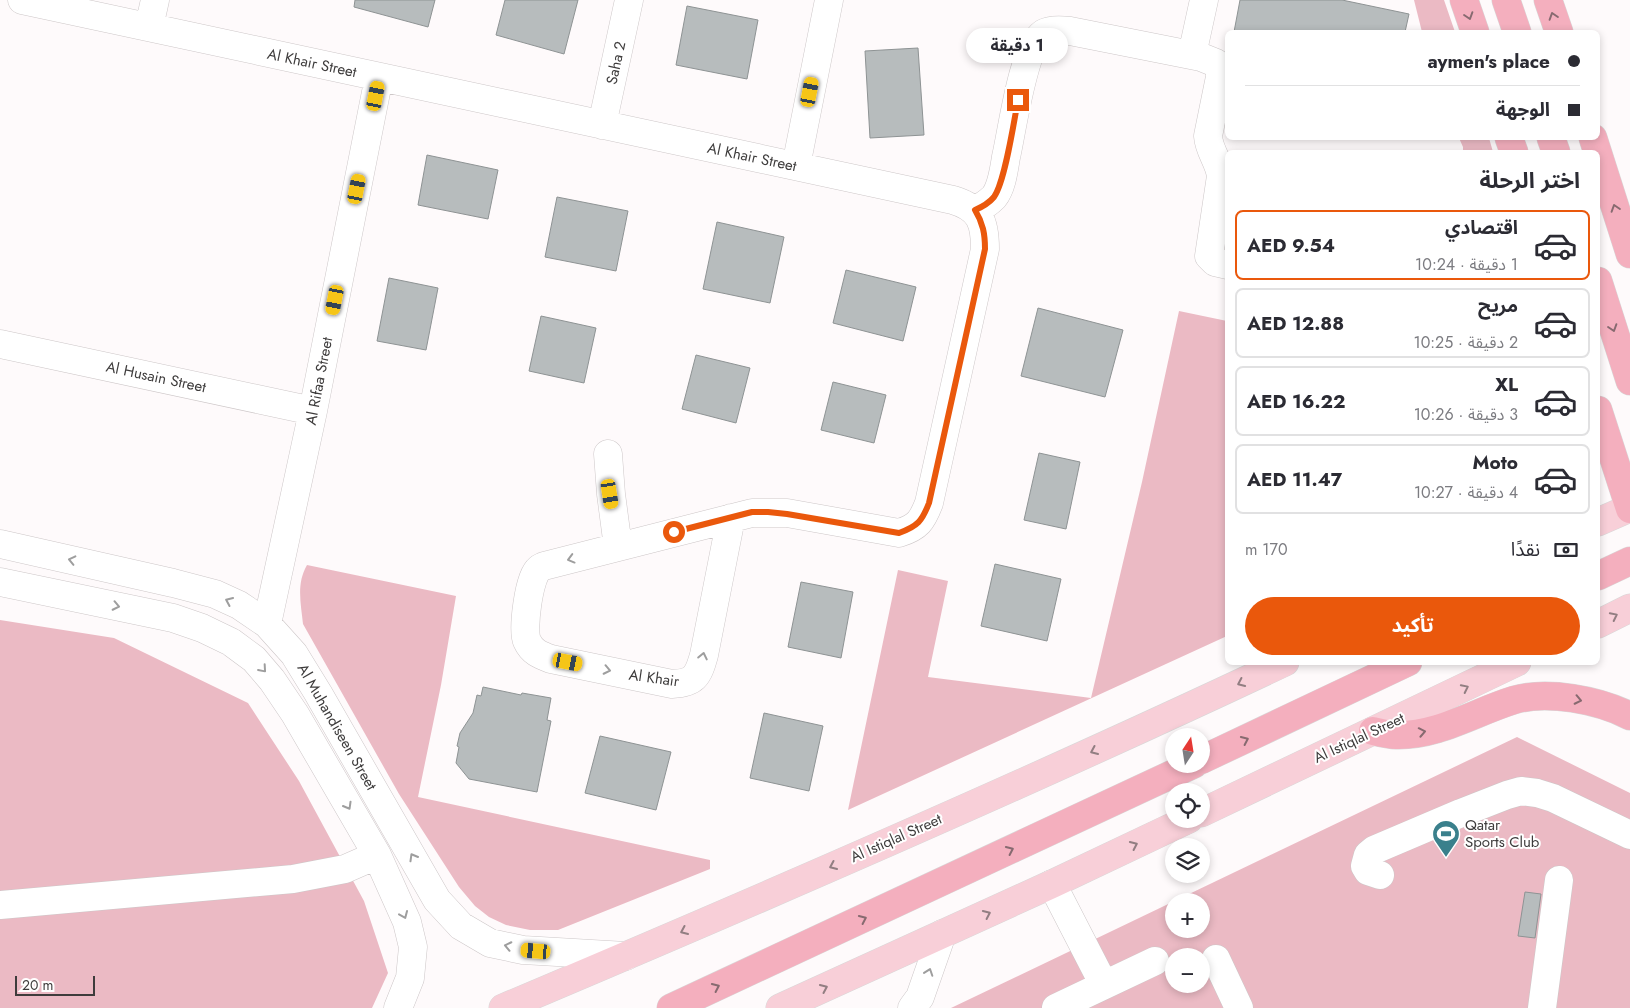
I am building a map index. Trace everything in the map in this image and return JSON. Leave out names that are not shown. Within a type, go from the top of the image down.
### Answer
[{"type":"highway","points":[[1464,0],[1474,30]]},
{"type":"highway","points":[[1506,0],[1516,30]]},
{"type":"highway","points":[[1548,0],[1557,30]]},
{"type":"highway","points":[[1600,160],[1630,253]]},
{"type":"highway","points":[[1600,287],[1630,381]]},
{"type":"highway","points":[[1600,416],[1630,508]]},
{"type":"highway","points":[[1600,575],[1630,561]]},
{"type":"highway","points":[[1210,756],[1402,665]]},
{"type":"highway","points":[[1374,731],[1396,735],[1424,732],[1515,700],[1538,696],[1564,697],[1597,704],[1630,716]]},
{"type":"highway","points":[[672,1008],[1175,773]]},
{"type":"main road","points":[[1600,521],[1630,508]]},
{"type":"main road","points":[[1600,623],[1630,608]]},
{"type":"main road","name":"Al Istiqlal Street","points":[[503,1008],[1140,731],[1279,665]]},
{"type":"main road","name":"Al Istiqlal Street","points":[[1210,809],[1511,665]]},
{"type":"main road","points":[[780,1008],[1170,828]]},
{"type":"street","name":"Al Khair Street","points":[[22,0],[953,200],[964,203],[975,210]]},
{"type":"street","points":[[149,27],[155,0]]},
{"type":"street","name":"Saha 2","points":[[602,125],[629,0]]},
{"type":"street","points":[[796,166],[829,0]]},
{"type":"street","points":[[1192,55],[1204,0]]},
{"type":"street","points":[[731,518],[752,512],[768,512],[899,533],[912,528],[924,518],[929,503],[985,249],[985,233],[975,210],[994,197],[997,191],[1003,172],[1026,65],[1035,40],[1044,33],[1056,30],[1070,31],[1192,55],[1209,59],[1216,63],[1220,69],[1220,77],[1208,136],[1209,146],[1224,167],[1209,256],[1215,262],[1225,265]]},
{"type":"street","name":"Al Rifaa Street","points":[[267,624],[313,411],[379,78]]},
{"type":"street","name":"Al Husain Street","points":[[0,344],[313,411]]},
{"type":"street","points":[[608,454],[610,494],[618,547]]},
{"type":"street","name":"Al Khair","points":[[731,518],[700,670],[693,680],[672,684],[551,659],[532,649],[526,639],[525,628],[532,581],[538,570],[544,566],[618,547],[731,518]]},
{"type":"street","name":"Al Muhandiseen Street","points":[[0,544],[173,582],[215,594],[239,605],[267,624],[294,654],[437,900],[461,926],[490,943],[523,950],[626,956]]},
{"type":"street","name":"Al Muhandiseen Street","points":[[0,582],[173,618],[202,628],[231,642],[254,659],[272,680],[294,714],[376,855],[407,922],[413,947],[410,978],[398,1008]]},
{"type":"street","points":[[1380,875],[1368,871],[1365,866],[1368,855],[1374,850],[1461,813],[1521,791],[1553,798],[1630,834]]},
{"type":"street","points":[[0,905],[292,879],[344,870],[376,855]]},
{"type":"street","points":[[1542,1008],[1559,880]]},
{"type":"street","points":[[1052,884],[1104,985]]},
{"type":"street","points":[[912,1008],[920,997],[942,934]]},
{"type":"street","points":[[1216,959],[1239,1008]]},
{"type":"street","points":[[1056,1008],[1155,961]]},
{"type":"shaded area","points":[[1414,0],[1444,0],[1454,30],[1422,30]]},
{"type":"shaded area","points":[[1460,140],[1490,140],[1492,150],[1463,150]]},
{"type":"shaded area","points":[[1179,311],[1225,321],[1225,637],[848,810],[898,570],[948,581],[928,677],[1091,698],[1142,482]]},
{"type":"shaded area","points":[[307,565],[456,596],[441,685],[418,797],[710,860],[710,869],[558,930],[530,930],[506,925],[489,917],[475,906],[459,887],[399,794],[303,624],[300,587]]},
{"type":"shaded area","points":[[0,620],[114,638],[248,703],[299,781],[364,901],[388,973],[372,1008],[0,1008]]},
{"type":"shaded area","name":"Qatar Sports Club","points":[[1517,737],[1630,793],[1630,1008],[951,1008],[1165,905],[1165,938],[1210,938],[1210,893],[1191,893]]},
{"type":"building","points":[[355,0],[435,0],[428,27],[354,7]]},
{"type":"building","points":[[505,0],[578,0],[564,54],[496,35]]},
{"type":"building","points":[[1240,0],[1342,0],[1409,14],[1405,30],[1234,30]]},
{"type":"building","points":[[687,6],[758,20],[747,79],[676,65]]},
{"type":"building","points":[[918,48],[924,135],[870,138],[865,51]]},
{"type":"building","points":[[427,155],[498,170],[488,219],[418,205]]},
{"type":"building","points":[[557,197],[628,211],[616,271],[545,257]]},
{"type":"building","points":[[717,222],[784,237],[770,303],[703,289]]},
{"type":"building","points":[[846,270],[916,287],[903,341],[833,323]]},
{"type":"building","points":[[389,278],[438,288],[426,350],[377,341]]},
{"type":"building","points":[[1038,308],[1123,330],[1105,397],[1021,376]]},
{"type":"building","points":[[541,316],[596,328],[584,383],[529,371]]},
{"type":"building","points":[[696,355],[750,368],[736,423],[682,409]]},
{"type":"building","points":[[833,382],[886,395],[874,443],[821,430]]},
{"type":"building","points":[[1039,453],[1080,462],[1066,529],[1024,520]]},
{"type":"building","points":[[995,564],[1061,579],[1047,641],[981,626]]},
{"type":"building","points":[[801,582],[853,592],[841,658],[788,647]]},
{"type":"building","points":[[483,687],[521,695],[522,693],[551,698],[547,720],[551,721],[537,792],[469,779],[456,763],[460,733],[473,713],[477,695],[481,696]]},
{"type":"building","points":[[764,713],[823,726],[809,791],[750,778]]},
{"type":"building","points":[[600,736],[671,752],[656,810],[585,793]]},
{"type":"building","points":[[1525,892],[1541,894],[1535,938],[1518,936]]},
{"type":"place","name":"Qatar Sports Club","points":[[1446,858]]},
{"type":"route","points":[[674,532],[752,512],[787,514],[899,533],[912,528],[924,518],[929,503],[985,249],[985,233],[975,210],[994,197],[997,191],[1003,172],[1018,100]]}]
